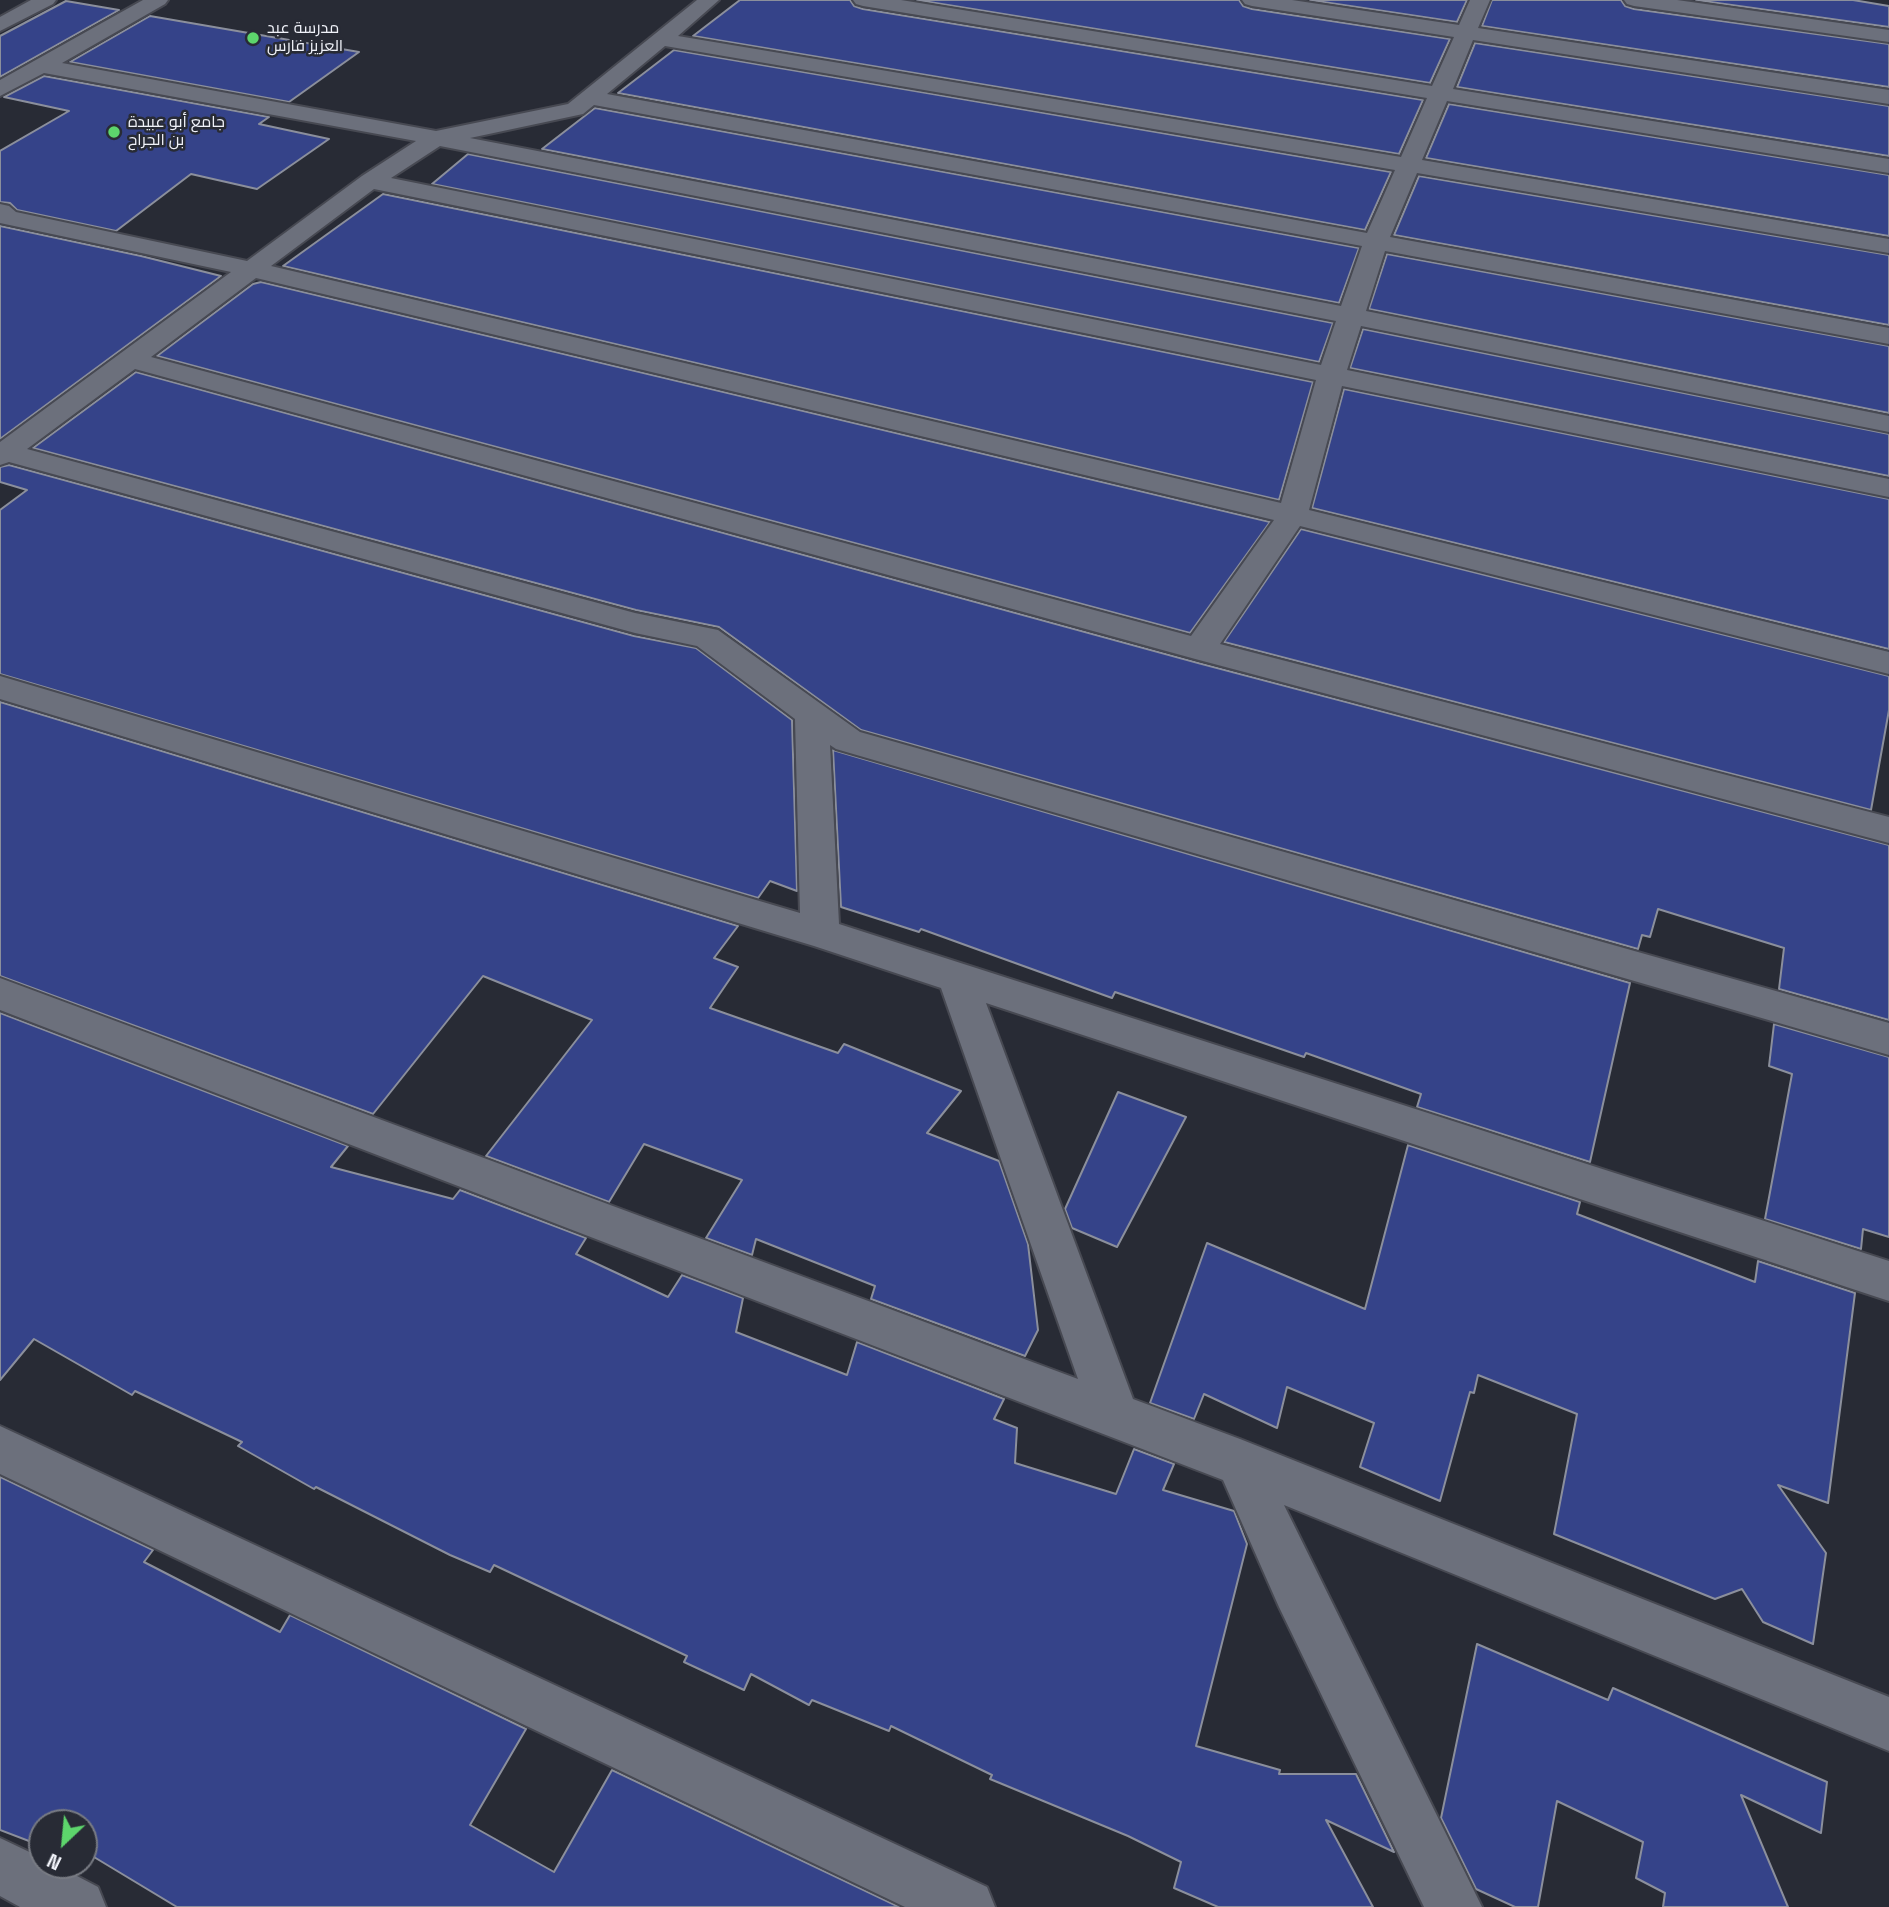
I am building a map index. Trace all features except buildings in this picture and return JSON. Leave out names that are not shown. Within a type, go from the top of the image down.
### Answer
[{"type":"street","points":[[0,25],[46,0]]},
{"type":"street","points":[[0,89],[158,0]]},
{"type":"street","points":[[2,453],[370,181],[436,138],[575,109],[709,0]]},
{"type":"street","points":[[863,0],[1889,166]]},
{"type":"street","points":[[1252,0],[1889,97]]},
{"type":"street","points":[[1199,649],[1293,515],[1331,376],[1376,240],[1480,0]]},
{"type":"street","points":[[1634,0],[1889,36]]},
{"type":"street","points":[[661,39],[1889,246]]},
{"type":"street","points":[[42,66],[436,138],[1350,316],[1889,425]]},
{"type":"street","points":[[589,97],[1889,335]]},
{"type":"street","points":[[370,181],[1889,488]]},
{"type":"street","points":[[0,211],[8,218],[251,269],[1293,515],[1889,663]]},
{"type":"street","points":[[129,359],[1199,649],[1889,830]]},
{"type":"street","points":[[2,453],[635,624],[707,638],[848,741],[1889,1039]]},
{"type":"street","points":[[0,687],[820,933],[1889,1281]]},
{"type":"street","points":[[812,715],[820,933]]},
{"type":"street","points":[[957,977],[1115,1416]]},
{"type":"street","points":[[0,994],[1240,1463],[1889,1724]]},
{"type":"street","points":[[0,1449],[967,1907]]},
{"type":"street","points":[[1240,1463],[1297,1589],[1454,1907]]},
{"type":"street","points":[[0,1866],[78,1907]]},
{"type":"place","name":"مدرسة عبد العزيز فارس","points":[[253,38]]},
{"type":"place","name":"جامع أبو عبيدة بن الجراح","points":[[114,132]]}]
